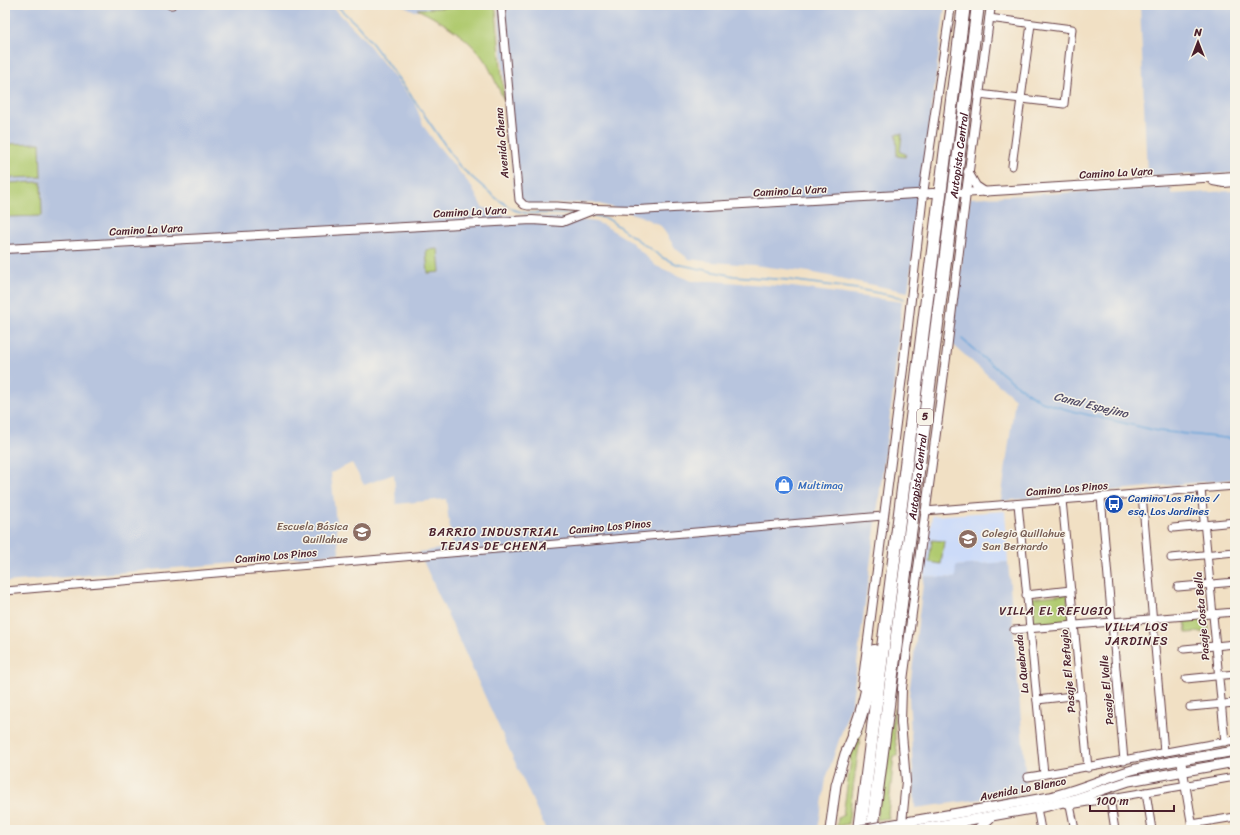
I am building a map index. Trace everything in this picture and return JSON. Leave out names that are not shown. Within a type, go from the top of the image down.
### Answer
[{"type":"highway","name":"Autopista Central","points":[[860,830],[964,5]]},
{"type":"highway","name":"Autopista Central","points":[[872,830],[978,5]]},
{"type":"highway","points":[[854,733],[867,694],[881,607],[892,572]]},
{"type":"main road","points":[[830,830],[836,785],[845,754],[854,733]]},
{"type":"main road","name":"Avenida Lo Blanco","points":[[860,830],[889,825],[902,827],[953,814],[1061,794],[1131,770],[1235,751]]},
{"type":"main road","name":"Avenida Lo Blanco","points":[[914,830],[941,825],[963,826],[993,816],[1066,804],[1124,782],[1183,770],[1235,762]]},
{"type":"main road","points":[[953,814],[959,818],[963,826]]},
{"type":"main road","points":[[976,830],[993,816]]},
{"type":"main road","points":[[941,825],[956,830]]},
{"type":"street","name":"Avenida Chena","points":[[501,5],[519,200],[524,205],[528,206],[557,206],[592,210]]},
{"type":"street","points":[[854,733],[867,654],[923,194],[951,5]]},
{"type":"street","points":[[902,827],[906,781],[901,722],[901,700],[946,358],[964,193],[979,94],[990,5]]},
{"type":"street","points":[[979,94],[1064,104],[1072,29],[989,18]]},
{"type":"street","points":[[1012,166],[1031,24]]},
{"type":"street","points":[[968,172],[976,186],[986,192]]},
{"type":"street","name":"Camino La Vara","points":[[964,193],[1235,176]]},
{"type":"street","name":"Camino La Vara","points":[[1200,179],[1224,183],[1235,182]]},
{"type":"street","name":"Camino La Vara","points":[[5,249],[509,221],[539,220],[562,222],[592,210],[638,210],[933,194]]},
{"type":"street","name":"Camino Los Pinos","points":[[925,511],[1235,486]]},
{"type":"street","name":"Pasaje Costa Bella","points":[[1200,489],[1225,742]]},
{"type":"street","points":[[1142,494],[1164,752]]},
{"type":"street","name":"Pasaje El Valle","points":[[1101,497],[1124,761]]},
{"type":"street","name":"Pasaje El Refugio","points":[[1062,500],[1088,768]]},
{"type":"street","name":"La Quebrada","points":[[1018,504],[1044,774]]},
{"type":"street","name":"Camino Los Pinos","points":[[5,591],[883,516]]},
{"type":"street","points":[[1173,528],[1235,522]]},
{"type":"street","points":[[1171,558],[1235,552]]},
{"type":"street","points":[[1178,587],[1235,582]]},
{"type":"street","points":[[1026,595],[1071,590]]},
{"type":"street","points":[[1014,630],[1235,612]]},
{"type":"street","points":[[1184,649],[1235,644]]},
{"type":"street","points":[[1186,679],[1235,674]]},
{"type":"street","points":[[1037,700],[1081,695]]},
{"type":"street","points":[[1190,707],[1235,703]]},
{"type":"street","name":"Avenida Lo Blanco","points":[[1028,777],[1088,768],[1179,749],[1235,740]]},
{"type":"street","points":[[1179,749],[1192,827],[1235,817]]},
{"type":"street","name":"Avenida Lo Blanco","points":[[1066,804],[1235,777]]},
{"type":"street","points":[[1146,792],[1152,830]]},
{"type":"street","points":[[1110,798],[1115,830]]},
{"type":"street","points":[[1066,804],[1075,830]]},
{"type":"street","points":[[1037,808],[1041,830]]},
{"type":"shaded area","points":[[5,5],[331,5],[364,39],[414,102],[424,127],[471,186],[482,207],[505,215],[563,218],[595,222],[605,226],[630,241],[656,266],[692,281],[713,281],[792,287],[902,302],[892,400],[852,701],[826,779],[818,830],[546,830],[419,552],[452,547],[446,499],[396,504],[394,474],[364,485],[352,463],[331,473],[339,553],[5,582]]},
{"type":"shaded area","points":[[401,5],[945,5],[908,292],[809,272],[689,259],[676,249],[661,226],[640,216],[593,202],[521,206],[515,200],[498,6],[415,11]]},
{"type":"shaded area","points":[[1140,5],[1235,5],[1235,173],[1147,176]]},
{"type":"shaded area","points":[[1171,187],[1171,194],[1235,191],[1235,479],[1001,501],[1015,399],[951,343],[970,198]]},
{"type":"shaded area","name":"Colegio Quillahue San Bernardo","points":[[1005,511],[1008,562],[956,566],[956,578],[924,576],[932,516]]},
{"type":"shaded area","points":[[1008,562],[1027,793],[915,808],[909,695],[924,576],[955,578],[956,566]]},
{"type":"green space","points":[[492,5],[496,10],[504,100],[487,64],[473,46],[437,19],[417,9]]},
{"type":"green space","points":[[896,134],[902,134],[900,152],[906,154],[905,157],[897,156]]},
{"type":"green space","points":[[40,143],[41,177],[5,178],[5,144]]},
{"type":"green space","points":[[41,182],[42,216],[6,217],[5,183]]},
{"type":"green space","points":[[438,249],[440,272],[428,273],[426,250]]},
{"type":"green space","points":[[932,540],[944,541],[941,564],[929,562]]},
{"type":"green space","points":[[1067,594],[1070,623],[1032,626],[1029,598]]},
{"type":"green space","points":[[1208,617],[1210,641],[1205,642],[1204,632],[1186,633],[1185,619]]},
{"type":"green space","points":[[894,708],[895,739],[898,756],[894,756],[888,814],[889,818],[876,820]]},
{"type":"green space","points":[[862,725],[848,824],[837,826],[838,818],[843,815],[851,759],[849,756]]},
{"type":"waterway","points":[[336,5],[368,38],[412,97],[460,167],[496,198],[514,210],[526,213],[572,214]]},
{"type":"waterway","points":[[590,215],[608,219],[663,258],[677,264],[734,276],[789,280],[857,289],[904,299]]},
{"type":"waterway","name":"Canal Espejino","points":[[962,339],[1019,387],[1042,402],[1072,411],[1158,431],[1235,439]]},
{"type":"place","name":"Multimaq","points":[[784,485]]},
{"type":"place","name":"Camino Los Pinos / esq. Los Jardines","points":[[1114,504]]},
{"type":"place","name":"Escuela Básica Quillahue","points":[[362,532]]},
{"type":"place","name":"Colegio Quillahue San Bernardo","points":[[968,539]]},
{"type":"district","name":"BARRIO INDUSTRIAL TEJAS DE CHENA","points":[[494,539]]},
{"type":"district","name":"VILLA EL REFUGIO","points":[[1056,611]]},
{"type":"district","name":"VILLA LOS JARDINES","points":[[1137,634]]}]
